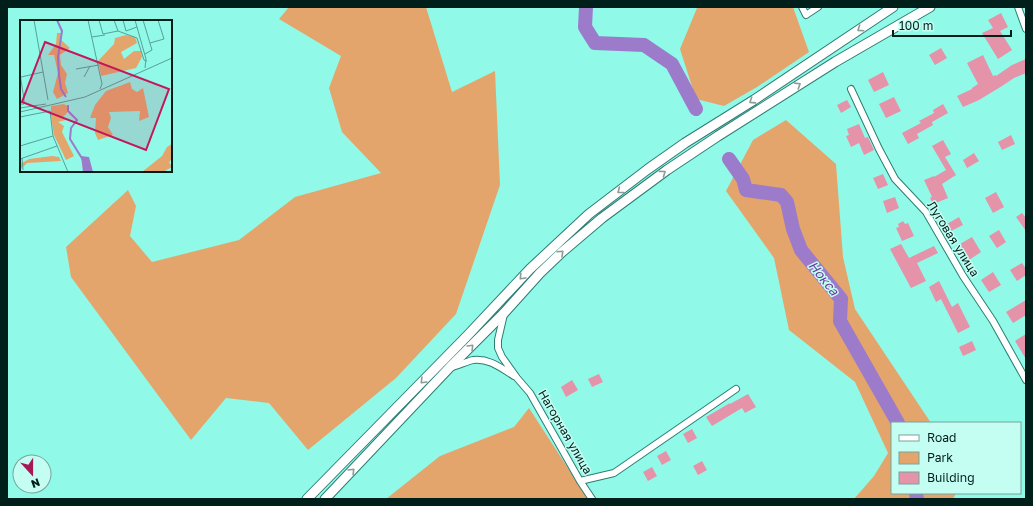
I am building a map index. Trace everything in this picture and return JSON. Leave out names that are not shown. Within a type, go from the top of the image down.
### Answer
[{"type":"main road","points":[[306,499],[468,335],[530,269],[588,214],[660,160],[754,100],[893,7]]},
{"type":"main road","points":[[325,499],[450,367],[504,313],[540,273],[602,218],[667,170],[718,136],[835,62],[930,7]]},
{"type":"street","points":[[802,7],[806,15],[818,7]]},
{"type":"street","points":[[1018,7],[1026,29]]},
{"type":"street","name":"Луговая улица","points":[[851,89],[895,179],[926,212],[963,276],[993,321],[1026,380]]},
{"type":"street","points":[[504,313],[498,340],[498,348],[502,357],[517,378]]},
{"type":"street","points":[[450,367],[473,360],[484,360],[493,363],[517,378]]},
{"type":"street","name":"Нагорная улица","points":[[517,378],[534,398],[580,481],[592,499]]},
{"type":"street","points":[[580,481],[614,473],[736,389]]},
{"type":"green space","points":[[289,7],[426,7],[452,92],[495,71],[500,185],[456,314],[396,378],[308,450],[269,403],[226,398],[191,440],[71,277],[66,247],[128,190],[136,206],[130,236],[152,262],[239,240],[295,197],[381,173],[342,132],[329,88],[341,56],[279,19]]},
{"type":"green space","points":[[696,7],[793,7],[809,52],[757,87],[724,106],[696,99],[680,49],[697,8]]},
{"type":"green space","points":[[786,120],[836,164],[843,257],[855,309],[930,422],[891,422],[891,494],[956,494],[953,499],[854,499],[874,476],[888,453],[855,382],[789,330],[774,258],[726,191],[753,140]]},
{"type":"green space","points":[[529,408],[588,499],[386,499],[440,456],[514,427]]},
{"type":"building","points":[[1001,13],[1008,27],[1000,31],[1012,50],[998,59],[982,33],[993,28],[988,20]]},
{"type":"building","points":[[941,48],[947,58],[935,65],[929,55]]},
{"type":"building","points":[[983,55],[993,76],[996,76],[1012,65],[1026,59],[1026,73],[1014,78],[979,100],[963,107],[957,96],[972,89],[978,84],[967,63]]},
{"type":"building","points":[[883,72],[889,85],[874,92],[868,80]]},
{"type":"building","points":[[894,97],[901,111],[886,118],[879,104]]},
{"type":"building","points":[[847,100],[851,107],[841,113],[837,105]]},
{"type":"building","points":[[943,104],[948,113],[932,122],[933,125],[917,134],[919,138],[908,144],[902,133],[921,123],[919,121],[934,113],[933,110]]},
{"type":"building","points":[[859,124],[865,138],[868,137],[874,150],[864,155],[859,143],[851,147],[846,136],[849,135],[847,129]]},
{"type":"building","points":[[1011,135],[1015,144],[1002,150],[998,142]]},
{"type":"building","points":[[943,140],[951,154],[945,157],[956,175],[942,184],[948,198],[933,204],[930,198],[932,197],[924,180],[934,177],[946,170],[932,146]]},
{"type":"building","points":[[974,153],[979,161],[967,168],[963,160]]},
{"type":"building","points":[[883,174],[888,185],[878,189],[873,178]]},
{"type":"building","points":[[996,192],[1004,207],[993,213],[985,198]]},
{"type":"building","points":[[895,197],[899,208],[887,213],[883,201]]},
{"type":"building","points":[[1022,213],[1026,218],[1026,231],[1016,217]]},
{"type":"building","points":[[959,217],[963,225],[951,231],[947,224]]},
{"type":"building","points":[[903,221],[905,224],[908,223],[914,236],[902,241],[896,228],[899,227],[898,224]]},
{"type":"building","points":[[999,230],[1006,242],[997,248],[989,236]]},
{"type":"building","points":[[972,237],[981,252],[969,260],[960,244]]},
{"type":"building","points":[[901,244],[909,258],[934,246],[938,253],[917,263],[926,281],[911,288],[890,249]]},
{"type":"building","points":[[1022,263],[1026,269],[1026,275],[1017,281],[1010,270]]},
{"type":"building","points":[[993,272],[1001,285],[989,292],[981,280]]},
{"type":"building","points":[[939,281],[952,307],[958,303],[970,327],[958,333],[941,299],[936,302],[929,287]]},
{"type":"building","points":[[1026,300],[1026,315],[1013,323],[1006,312]]},
{"type":"building","points":[[1026,334],[1026,359],[1015,341]]},
{"type":"building","points":[[972,341],[976,350],[963,356],[959,347]]},
{"type":"building","points":[[599,374],[603,382],[592,387],[588,379]]},
{"type":"building","points":[[572,380],[578,390],[566,397],[561,387]]},
{"type":"building","points":[[748,394],[756,407],[745,413],[742,408],[712,426],[706,417]]},
{"type":"building","points":[[692,429],[697,438],[688,443],[683,434]]},
{"type":"building","points":[[666,451],[671,460],[662,465],[657,456]]},
{"type":"building","points":[[702,461],[707,470],[698,475],[693,466]]},
{"type":"building","points":[[652,467],[657,476],[648,481],[643,472]]},
{"type":"waterway","name":"Нокса","points":[[586,7],[585,27],[595,43],[644,45],[672,64],[696,109]]},
{"type":"waterway","name":"Нокса","points":[[729,159],[743,179],[746,190],[781,195],[787,202],[793,229],[801,250],[841,299],[840,321],[897,422]]},
{"type":"waterway","name":"Нокса","points":[[916,494],[917,499]]}]
